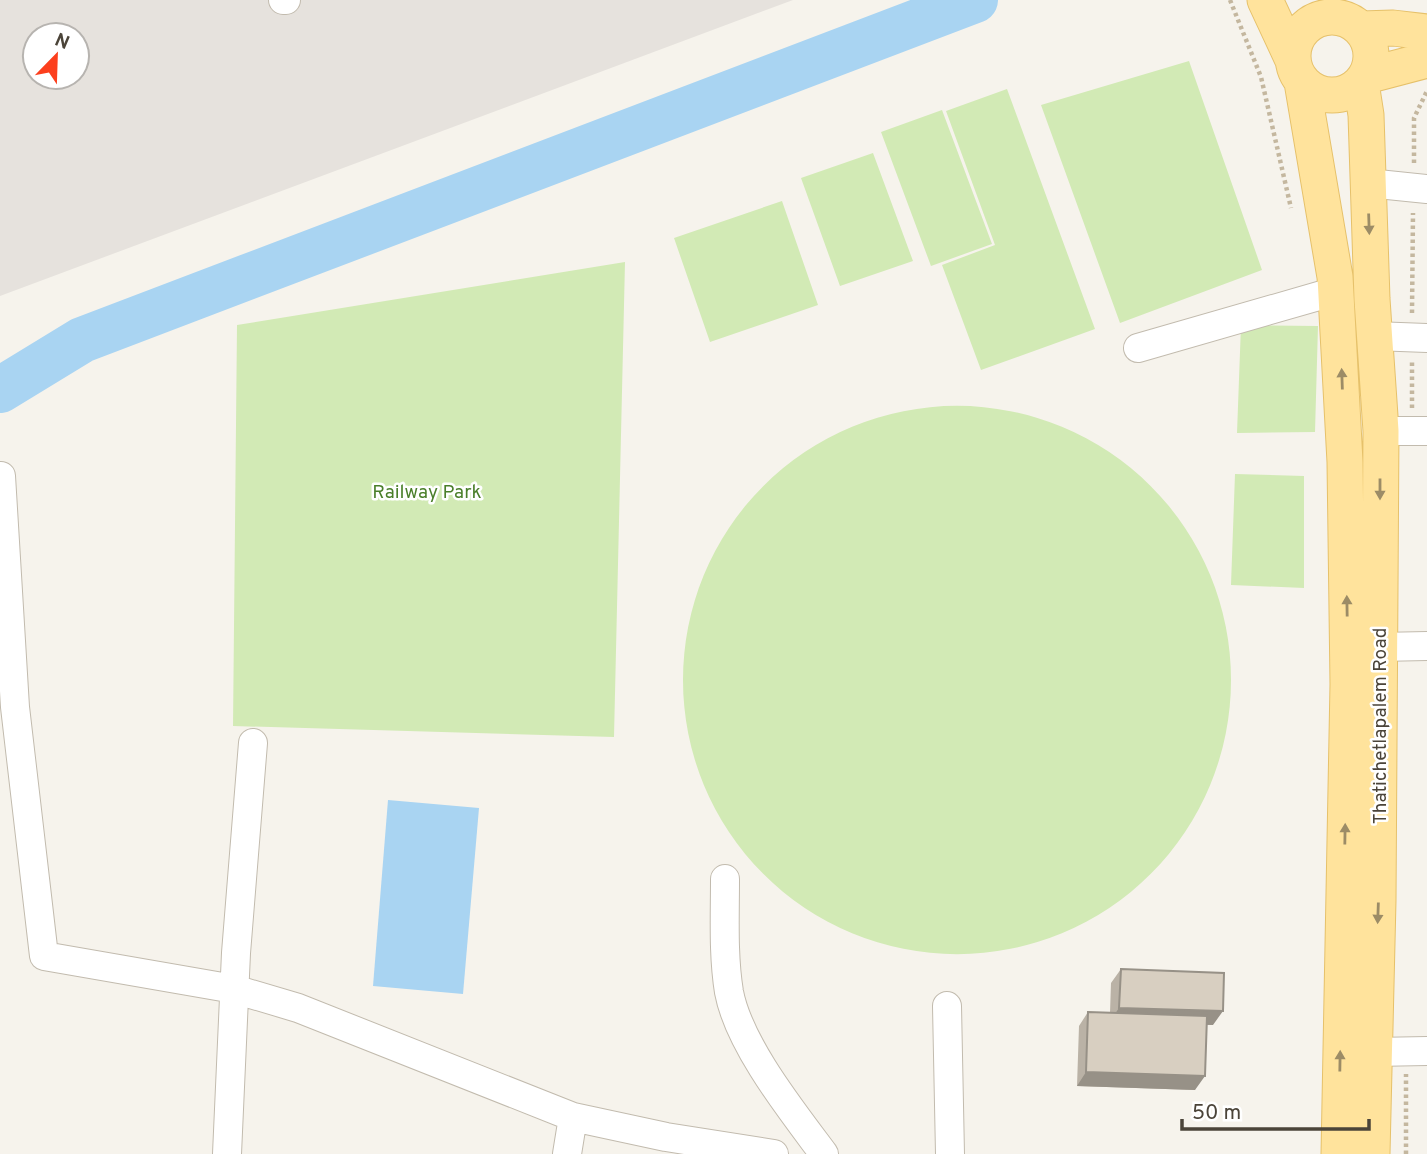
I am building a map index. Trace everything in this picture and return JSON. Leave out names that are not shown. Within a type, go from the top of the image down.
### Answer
[{"type":"main road","points":[[1265,0],[1297,70],[1321,94],[1342,94],[1364,79],[1427,60]]},
{"type":"main road","points":[[1337,15],[1368,39],[1371,64],[1364,79]]},
{"type":"main road","points":[[1339,1154],[1348,684],[1345,462],[1336,291],[1293,45],[1308,23],[1337,15],[1393,28],[1427,32]]},
{"type":"main road","name":"Thatichetlapalem Road","points":[[1364,79],[1372,299],[1381,431],[1378,901],[1372,1154]]},
{"type":"street","points":[[1368,183],[1427,189]]},
{"type":"street","points":[[1138,348],[1336,291]]},
{"type":"street","points":[[1374,336],[1427,338]]},
{"type":"street","points":[[1381,431],[1427,431]]},
{"type":"street","points":[[1,477],[15,708],[44,956],[234,989],[298,1008],[573,1117],[666,1137],[774,1154]]},
{"type":"street","points":[[1379,647],[1427,646]]},
{"type":"street","points":[[227,1154],[234,989],[253,744]]},
{"type":"street","points":[[724,879],[725,953],[730,995],[741,1029],[824,1154]]},
{"type":"street","points":[[947,1006],[950,1154]]},
{"type":"street","points":[[1374,1052],[1427,1051]]},
{"type":"street","points":[[567,1154],[573,1117]]},
{"type":"path","points":[[1230,0],[1261,77],[1293,218]]},
{"type":"shaded area","points":[[0,0],[793,0],[0,296]]},
{"type":"green space","points":[[1189,61],[1262,270],[1120,323],[1041,105]]},
{"type":"green space","points":[[1007,89],[1095,329],[981,370],[942,265],[995,245],[946,111]]},
{"type":"green space","points":[[942,110],[992,244],[931,266],[881,132]]},
{"type":"green space","points":[[873,153],[913,261],[840,286],[801,178]]},
{"type":"green space","points":[[782,201],[818,305],[710,342],[674,238]]},
{"type":"green space","name":"Railway Park","points":[[625,262],[614,737],[233,726],[237,325]]},
{"type":"green space","points":[[1241,325],[1318,326],[1315,432],[1237,433]]},
{"type":"green space","points":[[957,406],[1010,412],[1062,427],[1109,452],[1131,468],[1169,506],[1185,528],[1210,575],[1225,627],[1231,680],[1225,733],[1210,785],[1185,832],[1169,854],[1131,892],[1109,908],[1062,933],[1010,948],[957,954],[904,948],[852,933],[805,908],[783,892],[745,854],[729,832],[704,785],[689,733],[683,680],[689,627],[704,575],[729,528],[745,506],[783,468],[805,452],[852,427],[904,412]]},
{"type":"green space","points":[[1235,474],[1304,476],[1304,588],[1231,585]]},
{"type":"water","points":[[388,800],[479,808],[463,994],[373,986]]},
{"type":"building","points":[[1121,969],[1224,973],[1223,1011],[1119,1008]]},
{"type":"building","points":[[1088,1012],[1207,1016],[1205,1076],[1086,1072]]},
{"type":"waterway","points":[[0,390],[82,340],[975,0]]}]
